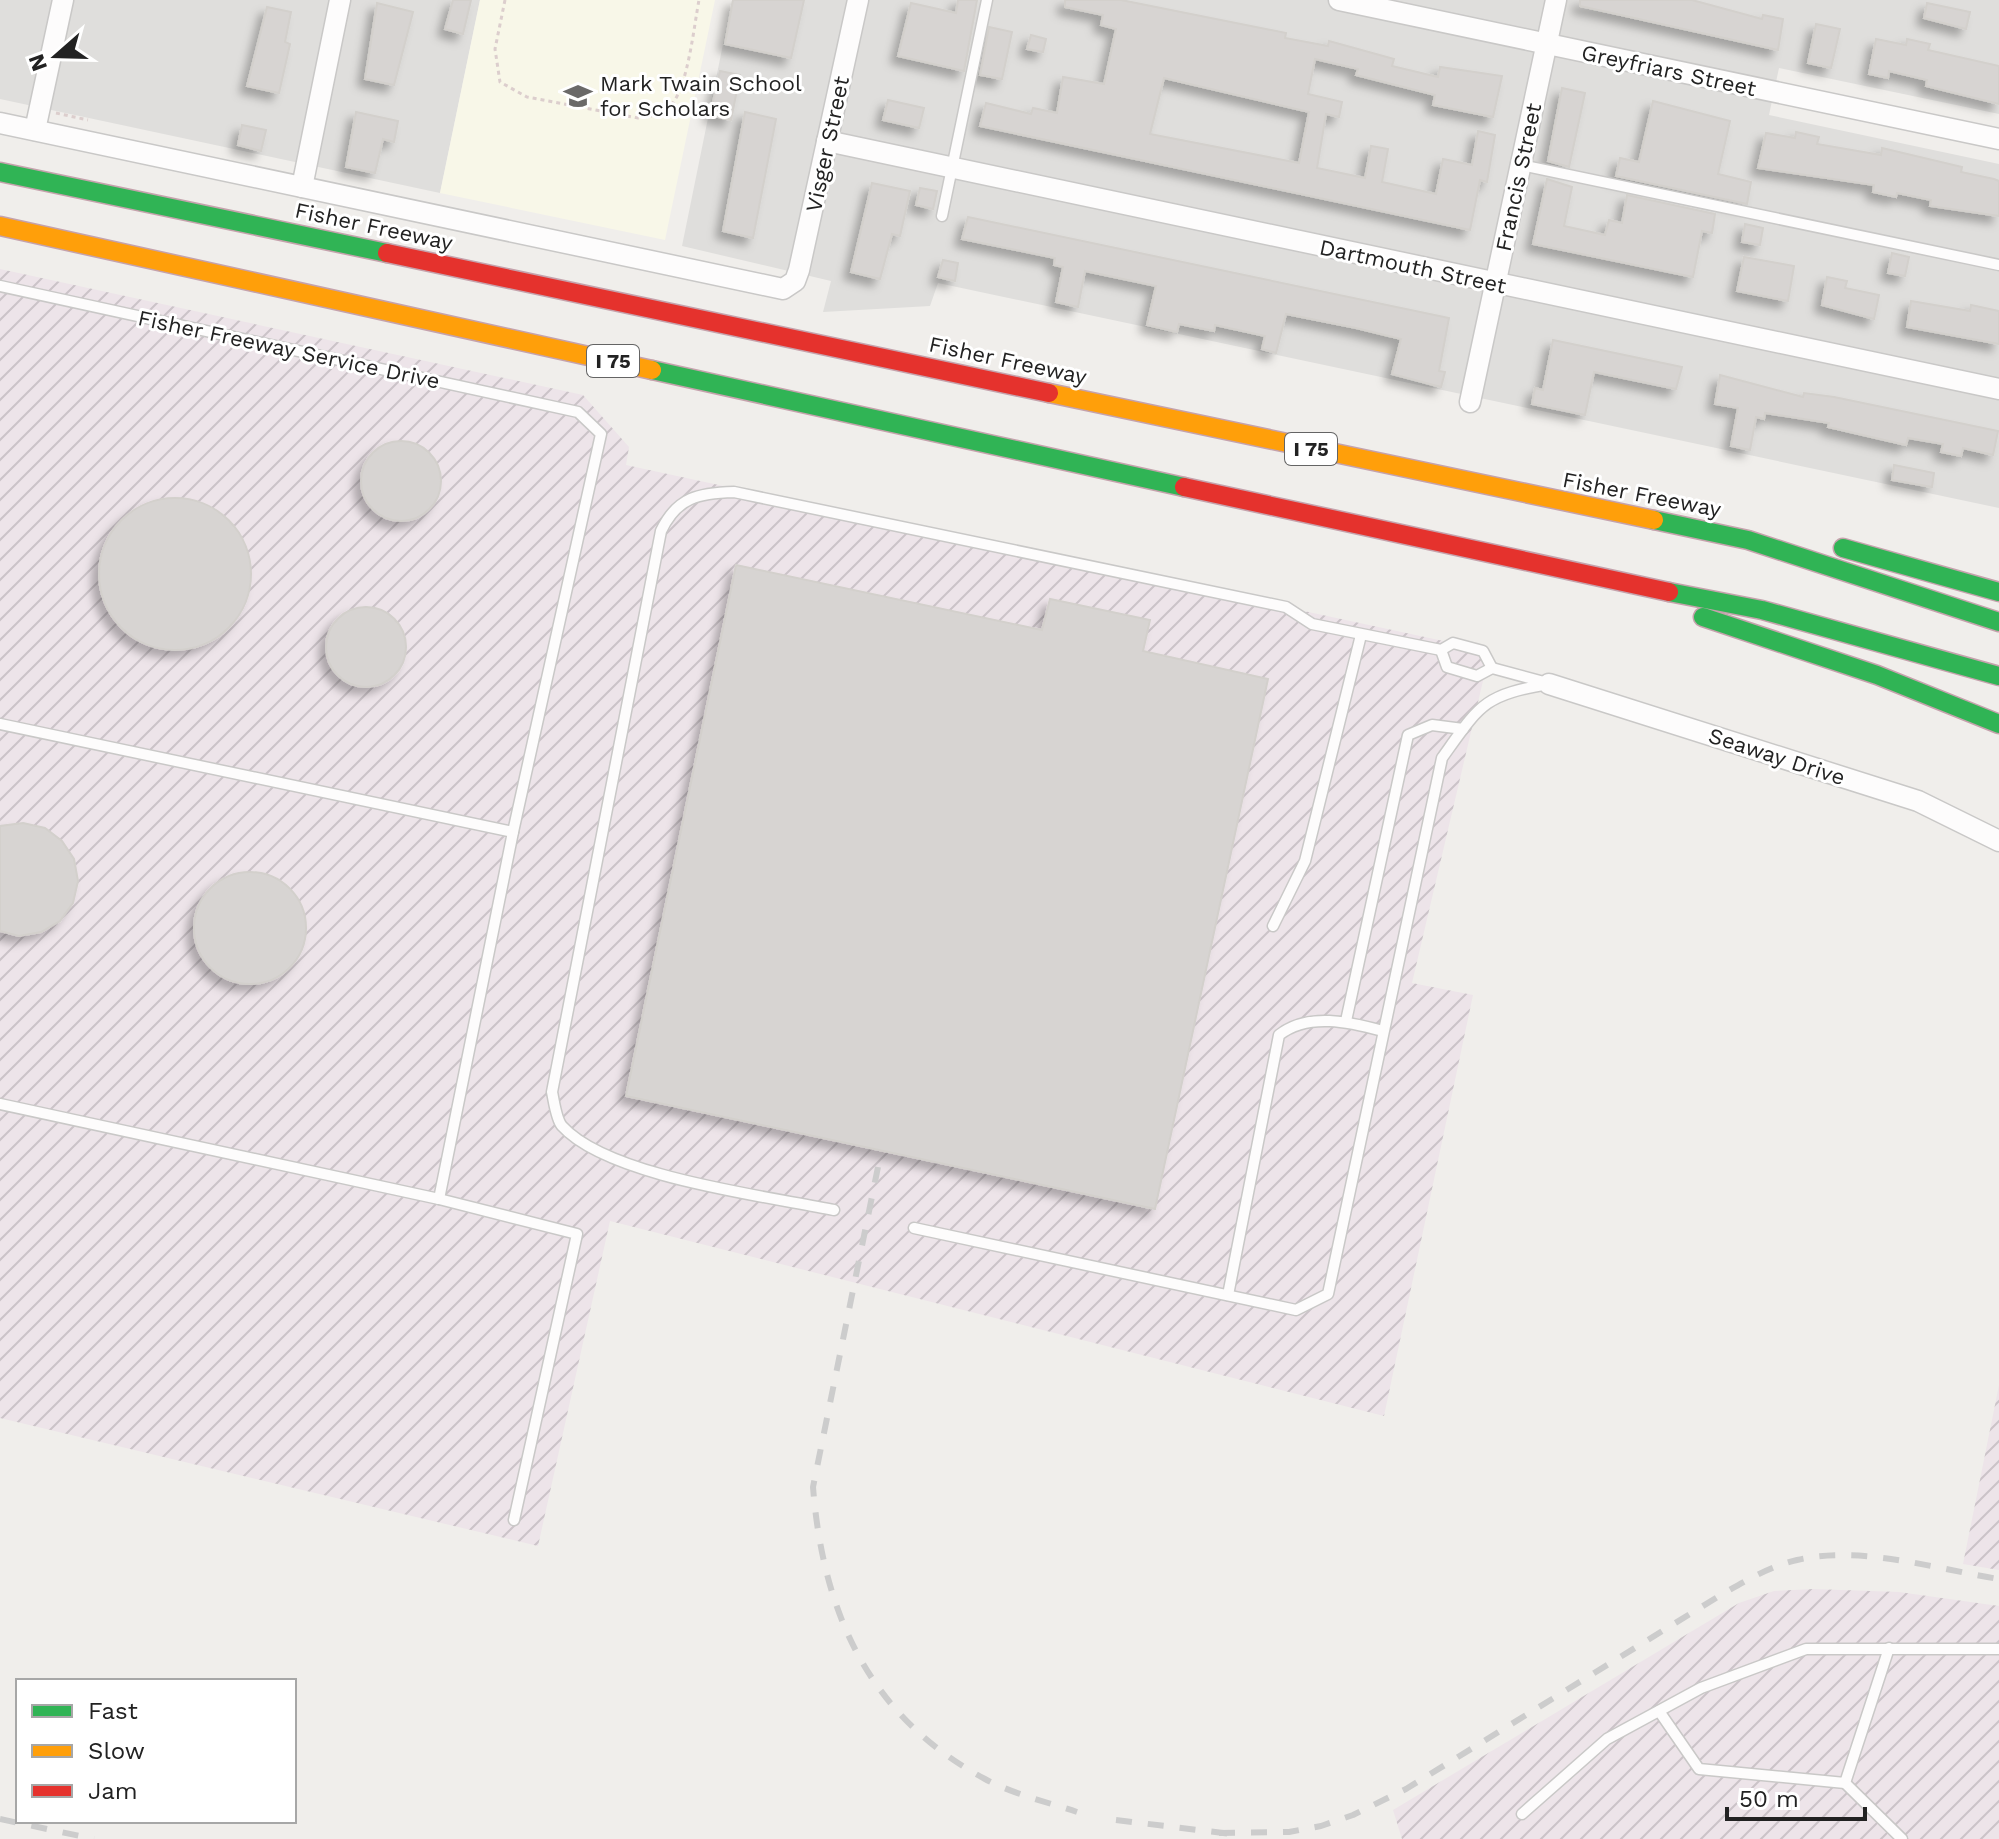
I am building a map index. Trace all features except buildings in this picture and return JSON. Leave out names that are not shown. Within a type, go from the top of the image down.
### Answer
[{"type":"highway","name":"Fisher Freeway","points":[[0,172],[1748,540],[1999,622]]},
{"type":"highway","name":"I 75","points":[[0,226],[1588,576],[1762,610],[1999,676]]},
{"type":"highway","points":[[1748,540],[1800,538],[1999,592]]},
{"type":"highway","points":[[1588,576],[1877,675],[1999,724]]},
{"type":"street","points":[[35,130],[63,0]]},
{"type":"street","points":[[0,123],[302,187],[340,0]]},
{"type":"street","name":"Visger Street","points":[[302,187],[774,289],[791,286],[799,270],[858,0]]},
{"type":"street","name":"Greyfriars Street","points":[[1339,0],[1999,139]]},
{"type":"street","name":"Francis Street","points":[[1470,402],[1556,0]]},
{"type":"street","name":"Dartmouth Street","points":[[827,141],[1999,389]]},
{"type":"street","name":"Seaway Drive","points":[[1549,684],[1918,801],[1999,841]]},
{"type":"lane","points":[[942,216],[987,0]]},
{"type":"lane","points":[[1521,165],[1999,265]]},
{"type":"lane","name":"Fisher Freeway Service Drive","points":[[0,286],[578,412],[601,434],[513,832]]},
{"type":"lane","points":[[834,1210],[681,1178],[600,1154],[560,1125],[552,1092],[661,531],[667,518],[683,501],[699,493],[734,492],[1286,607],[1312,624],[1361,635],[1441,650],[1453,643],[1483,651],[1492,668]]},
{"type":"lane","points":[[1273,926],[1305,861],[1361,635]]},
{"type":"lane","points":[[1441,650],[1447,667],[1477,676],[1492,668],[1549,684]]},
{"type":"lane","points":[[914,1228],[1296,1310],[1328,1294],[1442,758],[1475,713],[1504,692],[1549,684]]},
{"type":"lane","points":[[0,724],[513,832],[439,1199]]},
{"type":"lane","points":[[1346,1021],[1408,735],[1432,725],[1463,729]]},
{"type":"lane","points":[[1228,1295],[1279,1035],[1293,1024],[1346,1021],[1383,1031]]},
{"type":"lane","points":[[0,1104],[439,1199],[577,1234],[514,1520]]},
{"type":"lane","points":[[1845,1783],[1889,1648]]},
{"type":"lane","points":[[1522,1814],[1607,1739],[1701,1688],[1806,1649],[1999,1649]]},
{"type":"lane","points":[[1659,1711],[1699,1769],[1845,1783],[1902,1839]]},
{"type":"path","points":[[505,0],[495,49],[500,82],[527,97],[638,118],[655,116],[672,105],[680,89],[699,0]]},
{"type":"shaded area","points":[[0,0],[480,0],[440,193],[0,99]]},
{"type":"shaded area","name":"Mark Twain School for Scholars","points":[[480,0],[715,0],[665,240],[440,193]]},
{"type":"shaded area","points":[[732,0],[1999,0],[1999,114],[1779,68],[1769,115],[1999,164],[1999,508],[938,283],[930,306],[823,312],[831,281],[682,246]]},
{"type":"shaded area","points":[[0,269],[583,395],[629,447],[626,465],[1490,651],[1412,983],[1473,995],[1384,1416],[610,1221],[538,1546],[0,1418]]},
{"type":"shaded area","points":[[1999,1385],[1999,1570],[1963,1564]]},
{"type":"shaded area","points":[[1774,1591],[1899,1592],[1999,1606],[1999,1839],[1402,1839],[1393,1810],[1739,1603]]},
{"type":"railway","points":[[878,1167],[813,1487],[828,1577],[841,1618],[859,1657],[882,1693],[911,1725],[945,1754],[985,1779],[1077,1812]]},
{"type":"railway","points":[[1219,1833],[1289,1832],[1321,1826],[1353,1815],[1406,1789],[1724,1593],[1787,1563],[1821,1556],[1847,1555],[1999,1579]]},
{"type":"railway","points":[[0,1819],[16,1822]]},
{"type":"railway","points":[[1116,1820],[1231,1834]]},
{"type":"railway","points":[[19,1823],[94,1839]]},
{"type":"traffic: fast","points":[[0,172],[387,253]]},
{"type":"traffic: fast","points":[[652,370],[1184,487]]},
{"type":"traffic: fast","points":[[1654,520],[1748,540],[1999,622]]},
{"type":"traffic: fast","points":[[1843,548],[1999,592]]},
{"type":"traffic: fast","points":[[1669,592],[1762,610],[1999,676]]},
{"type":"traffic: fast","points":[[1703,617],[1877,675],[1999,724]]},
{"type":"traffic: slow","points":[[0,226],[652,370]]},
{"type":"traffic: slow","points":[[1049,393],[1654,520]]},
{"type":"traffic: jam","points":[[387,253],[1049,393]]},
{"type":"traffic: jam","points":[[1184,487],[1669,592]]},
{"type":"place","name":"Mark Twain School for Scholars","points":[[578,96]]}]
